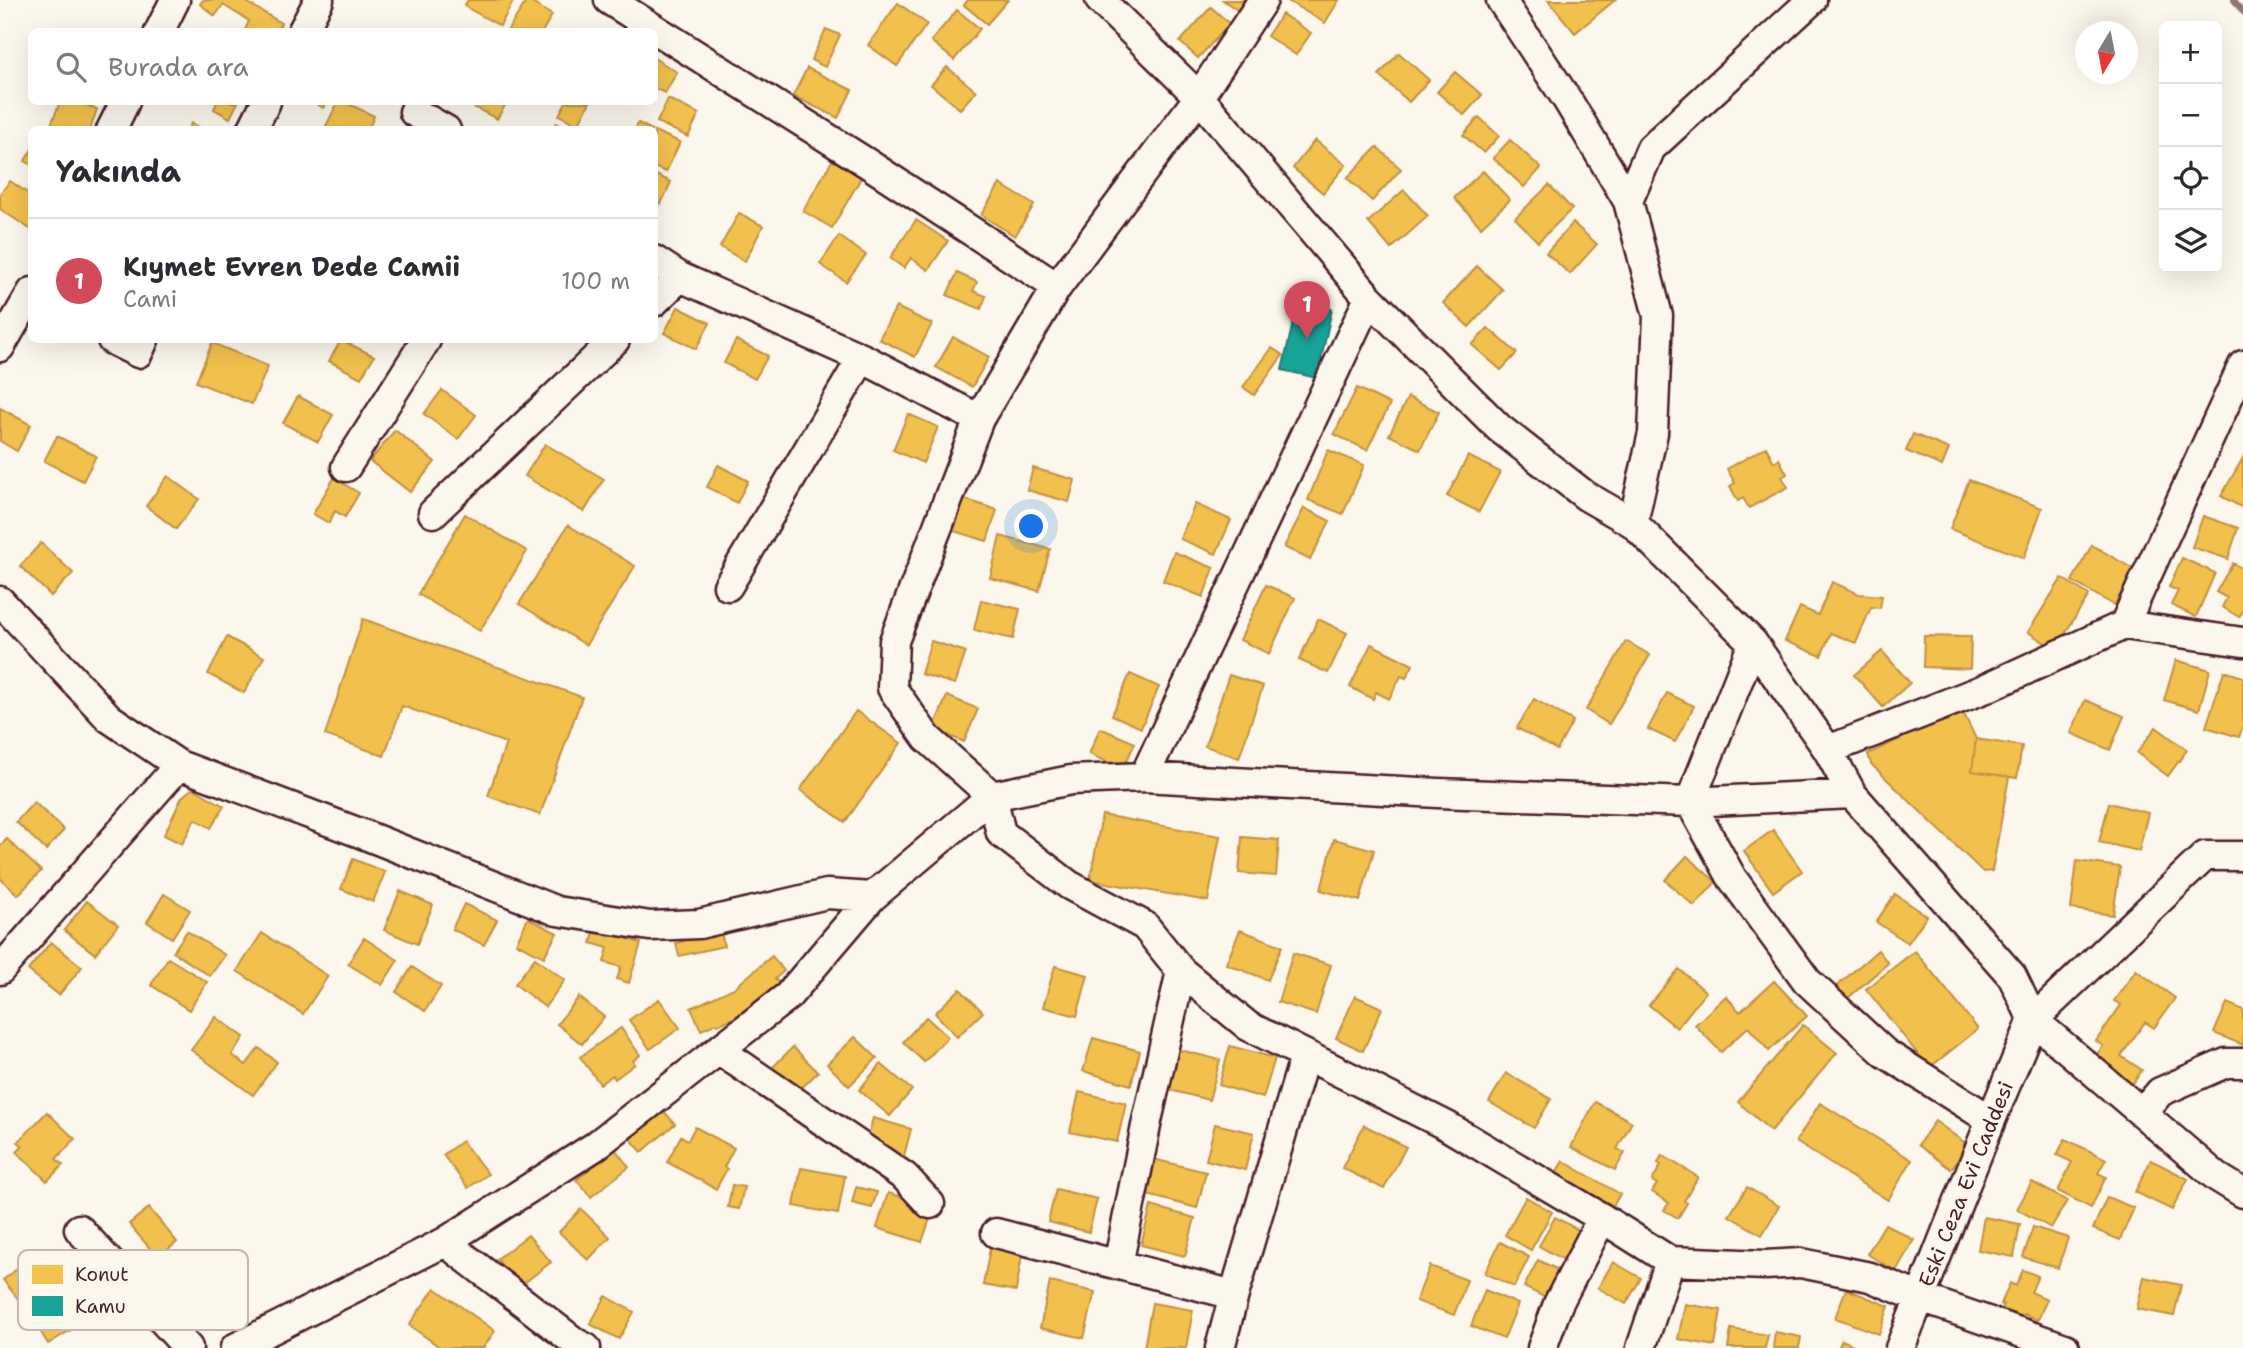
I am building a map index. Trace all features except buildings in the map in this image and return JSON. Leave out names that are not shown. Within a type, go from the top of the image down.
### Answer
[{"type":"street","points":[[161,28],[175,0]]},
{"type":"street","points":[[304,28],[319,0]]},
{"type":"street","points":[[609,0],[650,11],[1057,287]]},
{"type":"street","points":[[1100,0],[1199,97],[1369,298],[1499,428],[1586,496],[1633,523],[1753,643],[1828,750],[1852,794],[2012,976],[2033,1020],[2217,1177],[2243,1193]]},
{"type":"street","points":[[1264,0],[1199,97],[1057,287],[979,419],[894,641],[892,688],[927,738],[992,796],[1001,833],[1069,885],[1145,926],[1181,971],[1248,1026],[1447,1126],[1670,1261],[1765,1265],[1801,1263],[1870,1277],[1921,1298],[2065,1348]]},
{"type":"street","points":[[1501,0],[1568,101],[1628,201],[1658,316],[1653,433],[1633,523]]},
{"type":"street","points":[[1628,201],[1651,148],[1812,0]]},
{"type":"street","points":[[113,126],[124,105]]},
{"type":"street","points":[[254,126],[264,105]]},
{"type":"street","points":[[414,112],[439,126]]},
{"type":"street","points":[[658,263],[680,277],[862,358],[979,419]]},
{"type":"street","points":[[658,298],[680,277]]},
{"type":"street","points":[[1144,777],[1369,298]]},
{"type":"street","points":[[0,346],[28,301]]},
{"type":"street","points":[[118,343],[138,353],[143,343]]},
{"type":"street","points":[[346,467],[424,343]]},
{"type":"street","points":[[433,513],[612,343]]},
{"type":"street","points":[[728,586],[862,358]]},
{"type":"street","points":[[2124,625],[2241,374]]},
{"type":"street","points":[[0,601],[109,718],[178,765],[557,911],[650,926],[699,924],[827,894],[872,897]]},
{"type":"street","points":[[1828,750],[1984,689],[2124,625],[2243,642]]},
{"type":"street","points":[[1690,802],[1753,643]]},
{"type":"street","points":[[0,970],[178,765]]},
{"type":"street","points":[[235,1348],[445,1242],[594,1147],[788,996],[872,897],[992,796],[1071,780],[1144,777],[1438,793],[1690,802],[1852,794]]},
{"type":"street","points":[[1690,802],[1732,878],[1807,981],[1885,1053],[1991,1120]]},
{"type":"street","points":[[2033,1020],[2205,856],[2243,856]]},
{"type":"street","points":[[1118,1265],[1146,1121],[1181,971]]},
{"type":"street","name":"Eski Ceza Evi Caddesi","points":[[1900,1348],[2033,1020]]},
{"type":"street","points":[[719,1050],[905,1177],[930,1204]]},
{"type":"street","points":[[1220,1348],[1305,1055]]},
{"type":"street","points":[[2143,1112],[2160,1092],[2226,1063],[2243,1063]]},
{"type":"street","points":[[1542,1348],[1558,1304],[1602,1218]]},
{"type":"street","points":[[79,1230],[97,1250]]},
{"type":"street","points":[[996,1233],[1234,1295]]},
{"type":"street","points":[[445,1242],[514,1297],[586,1348]]},
{"type":"street","points":[[1641,1348],[1670,1261]]},
{"type":"street","points":[[171,1330],[188,1348]]},
{"type":"waterway","points":[[2234,0],[2243,12]]},
{"type":"place","name":"Kıymet Evren Dede Camii","points":[[1307,339]]}]
